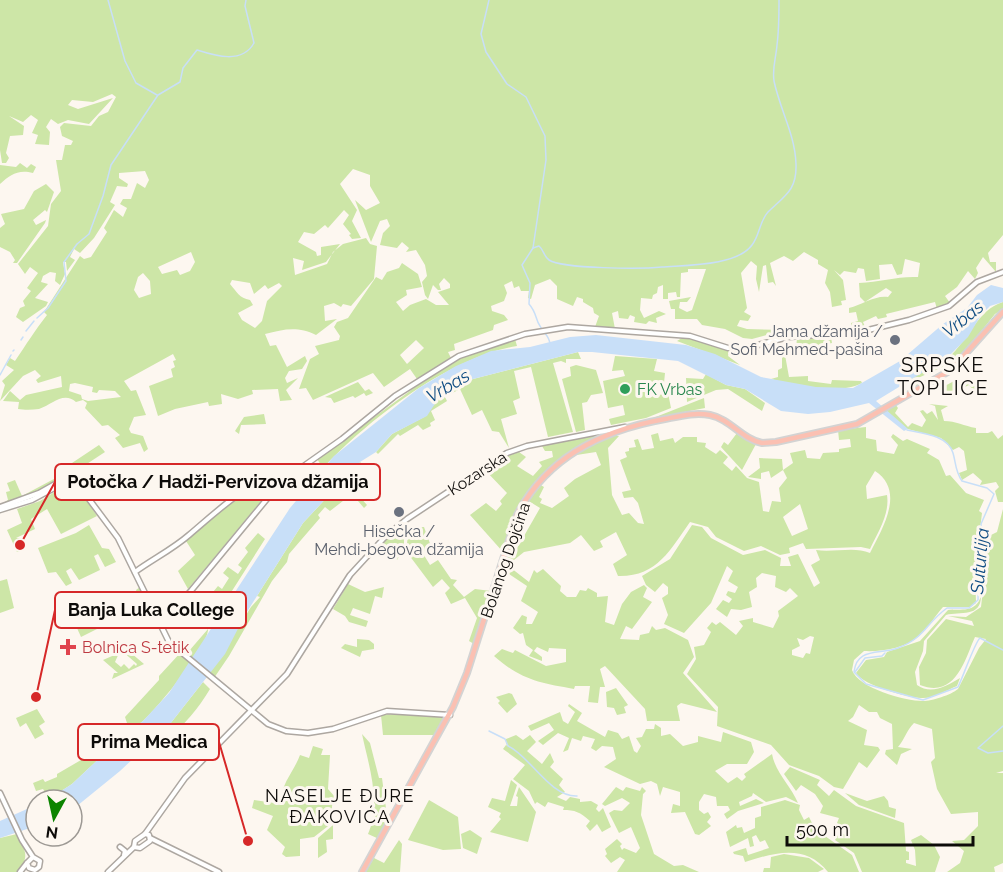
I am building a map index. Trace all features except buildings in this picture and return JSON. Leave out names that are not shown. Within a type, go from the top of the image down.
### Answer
[{"type":"main road","name":"Kozarska","points":[[635,425],[704,414],[725,421],[750,440],[770,443],[849,426],[862,421],[951,370],[1003,312]]},
{"type":"main road","name":"Bolanog Dojčina","points":[[362,872],[450,715],[467,673],[515,520],[526,498],[542,477],[567,455],[589,443],[635,425]]},
{"type":"street","points":[[159,624],[190,592],[278,485],[296,469],[319,455],[395,396],[442,364],[471,352],[540,331],[575,327],[690,336],[729,348],[747,348],[788,337],[860,332],[903,322],[949,306],[977,282],[1003,272]]},
{"type":"street","name":"Kozarska","points":[[148,836],[153,824],[180,783],[295,664],[358,564],[407,519],[489,462],[512,451],[635,425]]},
{"type":"street","points":[[135,572],[183,540],[231,500],[271,475],[296,469]]},
{"type":"street","points":[[271,475],[277,480],[278,485]]},
{"type":"street","points":[[0,508],[39,493],[72,476],[112,529],[168,641],[250,711],[278,729],[303,734],[324,732],[392,711],[450,715]]},
{"type":"street","points":[[0,793],[30,859],[36,868],[43,872]]},
{"type":"street","points":[[147,843],[148,836]]},
{"type":"street","points":[[136,848],[135,841],[148,836],[219,872]]},
{"type":"street","points":[[108,872],[122,857],[136,848],[147,843],[164,844]]},
{"type":"street","points":[[120,847],[125,851],[122,857]]},
{"type":"street","points":[[30,859],[39,860],[36,868]]},
{"type":"street","points":[[21,872],[30,859]]},
{"type":"street","points":[[21,872],[36,868]]},
{"type":"green space","points":[[0,0],[1003,0],[1003,235],[988,253],[990,262],[996,262],[996,272],[983,257],[976,268],[978,273],[975,279],[968,271],[957,287],[945,296],[950,303],[937,309],[935,302],[886,314],[887,317],[878,319],[876,316],[863,322],[866,329],[853,331],[851,323],[858,321],[856,312],[849,313],[849,308],[854,307],[873,299],[888,297],[892,292],[886,288],[865,302],[860,297],[859,283],[918,277],[920,263],[905,259],[902,274],[897,275],[892,264],[879,265],[880,279],[866,281],[864,269],[858,268],[856,273],[844,271],[840,275],[834,270],[843,280],[846,300],[841,301],[842,305],[832,307],[830,292],[825,283],[828,270],[818,264],[818,260],[804,252],[793,261],[784,256],[770,263],[776,286],[773,282],[768,283],[766,265],[763,266],[759,292],[756,279],[757,266],[751,261],[741,273],[747,308],[744,312],[751,316],[748,321],[740,320],[737,326],[747,329],[786,330],[752,339],[743,338],[725,329],[702,325],[697,319],[675,319],[675,309],[671,309],[669,301],[691,297],[687,302],[680,302],[679,308],[687,312],[692,310],[706,269],[688,269],[688,272],[681,273],[680,297],[677,297],[676,292],[668,293],[668,299],[663,299],[663,285],[658,287],[652,299],[641,298],[640,310],[644,318],[659,311],[666,314],[656,318],[657,323],[634,322],[635,317],[630,315],[628,319],[619,318],[618,311],[612,313],[615,329],[595,327],[599,316],[594,313],[593,308],[583,302],[583,299],[577,297],[573,306],[557,299],[557,286],[550,279],[535,285],[531,299],[528,298],[529,291],[521,291],[519,286],[514,288],[512,281],[504,285],[507,293],[504,301],[491,306],[492,311],[504,315],[508,320],[494,325],[493,330],[454,344],[455,350],[448,352],[451,358],[417,379],[410,369],[384,387],[373,373],[313,400],[306,388],[299,389],[310,359],[319,354],[315,346],[339,340],[340,336],[334,327],[337,322],[348,318],[376,277],[382,280],[387,272],[399,268],[402,263],[418,274],[422,287],[406,290],[407,295],[396,302],[403,311],[410,305],[426,299],[436,305],[449,305],[438,292],[450,288],[450,284],[444,278],[439,284],[441,290],[433,285],[428,299],[425,295],[422,282],[427,276],[425,265],[416,250],[406,252],[409,248],[402,242],[397,248],[380,245],[383,233],[390,226],[387,219],[380,221],[371,242],[355,200],[366,210],[380,203],[370,186],[370,175],[353,169],[340,184],[357,210],[352,221],[361,238],[352,239],[349,235],[351,234],[343,224],[349,215],[344,210],[328,228],[325,225],[314,234],[304,232],[298,242],[316,252],[317,256],[321,255],[321,247],[340,244],[335,250],[343,244],[366,238],[370,244],[377,246],[374,279],[351,306],[343,304],[341,307],[334,303],[324,306],[325,321],[337,319],[316,335],[303,330],[291,329],[265,334],[270,346],[276,345],[287,367],[305,356],[307,361],[302,369],[289,371],[285,378],[287,383],[298,378],[286,390],[292,400],[280,401],[278,389],[252,390],[253,394],[238,399],[221,394],[222,404],[209,406],[208,402],[175,409],[158,416],[149,386],[173,377],[171,369],[175,367],[173,361],[176,360],[173,354],[124,381],[131,391],[136,390],[146,415],[134,417],[129,429],[131,433],[143,436],[148,449],[144,452],[140,443],[123,448],[115,438],[120,435],[108,425],[102,426],[85,408],[87,403],[83,400],[76,402],[62,398],[39,409],[28,410],[18,409],[19,402],[3,401],[10,391],[20,400],[26,395],[62,387],[61,376],[38,383],[36,380],[41,376],[35,370],[23,376],[0,401],[5,385],[2,381],[14,370],[6,365],[10,358],[15,361],[47,315],[44,312],[80,256],[84,259],[91,257],[107,232],[104,228],[114,210],[123,217],[127,208],[120,204],[123,199],[131,199],[137,183],[145,188],[149,180],[145,171],[119,173],[119,178],[128,184],[127,187],[117,186],[110,202],[115,205],[94,238],[80,253],[74,249],[70,257],[75,260],[67,271],[66,262],[63,262],[65,274],[60,285],[55,281],[56,273],[50,272],[43,276],[41,282],[48,284],[35,298],[48,302],[46,306],[23,322],[16,317],[20,308],[25,306],[23,301],[31,291],[27,288],[38,273],[30,267],[25,274],[18,264],[48,226],[51,204],[61,191],[56,160],[62,160],[65,145],[71,145],[73,141],[62,136],[60,127],[64,123],[91,126],[99,116],[108,112],[116,97],[112,94],[93,102],[72,100],[68,105],[78,109],[113,98],[89,124],[68,120],[58,124],[51,119],[46,127],[50,132],[49,145],[35,144],[38,135],[32,133],[38,120],[31,115],[23,122],[9,116],[24,126],[23,135],[10,136],[6,153],[9,158],[6,163],[2,163],[0,150]],"holes":[[[191,252],[195,262],[190,271],[180,275],[177,270],[162,274],[158,267]],[[332,255],[327,264],[295,275],[293,258],[304,261],[302,270],[326,262]],[[143,273],[150,281],[151,294],[139,298],[134,290],[138,277]],[[232,280],[250,283],[254,294],[265,285],[268,289],[279,283],[282,286],[267,301],[262,321],[255,328],[242,320],[238,313],[253,305],[250,300],[238,294],[230,284]],[[416,340],[424,348],[407,364],[400,355]],[[75,383],[93,387],[92,392],[115,391],[121,397],[88,401],[82,399],[81,395],[69,391],[70,384]]]},
{"type":"green space","points":[[20,163],[27,168],[31,164],[36,167],[33,173],[15,174],[0,184],[0,165],[16,167]]},
{"type":"green space","points":[[46,184],[54,192],[47,212],[45,210],[33,220],[36,225],[46,220],[45,223],[17,263],[13,263],[15,260],[10,252],[0,247],[0,228],[5,224],[1,214],[24,209],[34,191]]},
{"type":"green space","points":[[1003,302],[1003,309],[995,314],[958,360],[918,378],[921,385],[915,387],[911,378],[948,358],[980,318],[994,306]]},
{"type":"green space","points":[[831,337],[832,343],[827,344],[827,353],[796,349],[797,338]]},
{"type":"green space","points":[[682,338],[695,339],[730,350],[728,356],[740,365],[677,341]]},
{"type":"green space","points":[[515,339],[517,346],[491,352],[465,363],[412,392],[364,429],[323,468],[317,459],[444,366],[462,356]]},
{"type":"green space","points":[[578,352],[581,359],[566,359],[566,363],[561,361],[553,363],[573,432],[548,437],[531,367],[514,371],[520,398],[513,401],[517,414],[501,419],[509,448],[499,432],[492,431],[482,410],[472,415],[460,389],[445,397],[447,401],[431,411],[435,420],[430,423],[431,426],[423,430],[418,425],[400,436],[398,434],[378,454],[376,452],[392,434],[424,417],[440,396],[473,379]]},
{"type":"green space","points":[[785,355],[789,377],[808,376],[808,381],[831,384],[832,380],[861,381],[862,383],[853,387],[830,389],[805,387],[771,379],[778,377],[778,370],[782,368],[782,356]]},
{"type":"green space","points":[[615,356],[657,359],[654,371],[665,373],[664,383],[643,383],[646,398],[668,393],[671,408],[646,418],[611,425],[609,419],[625,415],[623,405],[608,408],[603,381],[625,376],[623,370],[612,371]]},
{"type":"green space","points":[[576,365],[596,370],[603,393],[591,395],[587,402],[582,403],[585,430],[576,432],[562,379],[571,376],[570,367]]},
{"type":"green space","points":[[706,374],[726,385],[745,389],[765,403],[762,411],[728,389],[716,390],[687,402],[686,378],[703,379]]},
{"type":"green space","points":[[970,378],[975,384],[978,382],[984,392],[982,394],[979,390],[974,391],[969,385],[961,389],[957,382],[953,384],[956,390],[943,393],[941,388],[956,380],[961,383]]},
{"type":"green space","points":[[358,382],[365,391],[369,389],[373,393],[366,396],[364,393],[355,398],[353,396],[334,403],[331,398],[325,397]]},
{"type":"green space","points":[[704,398],[705,408],[653,418]]},
{"type":"green space","points":[[895,404],[898,408],[895,413],[908,427],[912,423],[922,427],[926,420],[920,411],[923,410],[927,414],[932,411],[938,420],[935,406],[929,404],[948,406],[941,410],[944,421],[976,428],[976,433],[992,431],[998,439],[1003,435],[1003,502],[998,502],[995,491],[999,487],[996,482],[980,485],[982,481],[973,473],[962,480],[959,473],[967,470],[964,451],[959,447],[953,450],[941,438],[904,428],[884,410]]},
{"type":"green space","points":[[264,414],[266,424],[241,425],[239,434],[235,431],[244,417]]},
{"type":"green space","points":[[866,427],[866,438],[876,440],[877,451],[894,454],[898,445],[891,437],[893,434],[903,441],[907,439],[930,449],[927,453],[939,460],[946,476],[950,475],[966,493],[984,500],[979,511],[982,513],[975,571],[976,603],[970,607],[943,607],[914,640],[893,648],[864,651],[854,660],[852,670],[856,677],[872,688],[915,700],[936,699],[958,689],[986,639],[975,637],[963,666],[951,682],[932,688],[920,685],[919,667],[926,653],[927,640],[946,619],[974,626],[972,621],[948,616],[966,617],[981,607],[989,536],[997,532],[1003,509],[1003,771],[996,773],[1003,773],[1003,863],[994,867],[995,872],[947,872],[960,863],[964,851],[952,841],[964,840],[978,826],[978,812],[951,814],[937,789],[931,762],[935,758],[932,729],[914,723],[898,747],[912,749],[901,754],[897,765],[885,754],[886,750],[893,749],[892,724],[880,718],[877,712],[869,712],[859,705],[853,717],[848,721],[867,730],[864,745],[878,747],[880,750],[867,768],[859,762],[843,789],[834,787],[819,776],[789,765],[771,745],[717,726],[718,707],[687,674],[696,659],[694,647],[704,645],[711,632],[707,628],[712,622],[716,625],[720,622],[736,635],[743,626],[739,621],[753,618],[753,622],[773,628],[779,616],[778,611],[798,596],[790,588],[786,592],[775,587],[776,576],[762,573],[756,578],[757,587],[749,592],[752,607],[741,610],[731,609],[727,617],[716,609],[723,600],[729,603],[732,599],[726,595],[728,591],[735,593],[738,587],[728,581],[733,571],[727,566],[711,603],[684,633],[664,624],[668,615],[662,598],[668,594],[668,587],[663,583],[655,592],[646,585],[642,576],[670,559],[692,525],[702,527],[711,538],[743,555],[765,550],[781,558],[780,566],[791,566],[788,557],[798,554],[814,587],[820,583],[811,565],[820,560],[816,550],[857,550],[870,553],[885,522],[890,499],[889,489],[884,479],[875,471],[866,486],[867,499],[887,495],[887,509],[870,549],[861,547],[806,549],[803,543],[789,548],[790,553],[780,555],[761,546],[744,551],[716,537],[708,527],[690,522],[669,552],[653,567],[643,572],[618,576],[613,564],[627,555],[616,532],[600,541],[603,547],[594,551],[581,535],[570,543],[524,552],[514,560],[495,592],[509,547],[516,550],[540,508],[527,500],[539,484],[544,487],[539,497],[542,499],[540,503],[552,508],[569,496],[564,488],[575,479],[601,465],[596,452],[570,456],[612,436],[619,436],[608,448],[612,495],[622,515],[629,513],[638,523],[644,524],[638,503],[633,497],[624,498],[622,492],[631,490],[620,460],[627,457],[625,452],[629,451],[629,448],[636,447],[634,440],[638,439],[642,450],[654,448],[651,435],[658,433],[660,441],[673,438],[675,443],[683,437],[697,437],[697,442],[706,443],[705,447],[716,454],[720,450],[728,457],[723,463],[732,471],[736,466],[747,478],[759,482],[763,511],[769,512],[772,501],[781,502],[779,488],[787,478],[783,470],[793,463],[790,453],[805,450],[807,458],[820,459],[823,453],[839,452],[839,449],[851,447],[850,439],[839,440],[838,430]],"holes":[[[800,504],[808,529],[792,536],[783,517]],[[810,636],[814,637],[810,654],[806,653],[803,658],[792,655],[792,650],[800,646],[797,638],[803,640]]]},
{"type":"green space","points":[[618,430],[575,449],[543,475],[530,490],[520,508],[503,552],[470,515],[486,503],[496,511],[502,504],[500,501],[507,493],[484,469],[501,458],[519,452],[526,457],[517,466],[533,476],[542,466],[539,462],[553,457],[552,451],[545,451],[542,446]]},
{"type":"green space","points":[[737,433],[756,444],[742,470],[721,447],[724,442],[728,445]]},
{"type":"green space","points":[[99,445],[105,452],[73,473],[66,467]]},
{"type":"green space","points":[[759,458],[782,459],[783,470],[771,478],[769,471],[761,473],[761,479],[748,477],[760,468]]},
{"type":"green space","points":[[360,462],[363,465],[353,474],[365,488],[358,495],[367,505],[364,508],[352,494],[330,511],[325,507],[318,515],[320,518],[289,554],[287,562],[272,581],[214,678],[209,674],[251,607],[260,597],[257,596],[303,523]]},
{"type":"green space","points":[[67,472],[66,476],[35,493],[0,505],[8,500],[6,492],[10,491],[7,483],[15,480],[22,496]]},
{"type":"green space","points":[[77,485],[97,516],[61,534],[47,509],[31,519],[35,529],[16,538],[20,538],[24,550],[17,552],[7,530],[22,523],[17,509],[40,501],[61,488],[65,493]]},
{"type":"green space","points":[[247,492],[255,492],[263,499],[188,589],[178,571],[195,555],[186,541]]},
{"type":"green space","points":[[404,524],[404,548],[397,560],[382,542]]},
{"type":"green space","points":[[89,525],[102,548],[109,549],[116,562],[105,567],[98,554],[94,556],[100,570],[79,580],[71,568],[66,571],[72,583],[66,586],[56,572],[48,573],[38,548],[76,533]]},
{"type":"green space","points":[[424,527],[432,549],[422,552],[430,565],[438,560],[451,579],[457,580],[453,585],[464,597],[475,589],[491,591],[474,644],[469,641],[477,618],[465,598],[451,604],[445,593],[450,588],[442,579],[433,587],[406,551],[409,528]]},
{"type":"green space","points":[[258,533],[265,539],[216,616],[204,606],[216,595],[213,592],[218,586],[222,589],[229,578],[223,573],[228,567],[238,574],[242,568],[238,565],[248,552],[245,548]]},
{"type":"green space","points":[[511,568],[529,582],[534,570],[537,573],[543,569],[561,586],[560,591],[567,597],[576,597],[580,590],[586,591],[588,588],[597,593],[597,597],[608,596],[605,622],[614,625],[622,604],[631,592],[644,585],[647,588],[643,597],[652,602],[632,629],[626,626],[620,639],[639,640],[640,635],[649,633],[652,626],[656,630],[665,628],[688,640],[694,657],[683,673],[717,712],[681,703],[677,706],[680,721],[647,721],[645,709],[605,666],[600,669],[605,687],[600,687],[598,703],[588,702],[590,686],[575,686],[574,689],[541,682],[522,675],[504,664],[494,656],[502,649],[513,653],[515,650],[546,666],[566,662],[566,649],[549,648],[548,652],[537,647],[534,651],[542,657],[542,661],[529,656],[533,650],[526,645],[523,633],[520,634],[513,628],[522,615],[527,617],[526,624],[532,624],[538,612],[521,601],[527,586],[509,574]]},
{"type":"green space","points":[[7,579],[14,608],[0,613],[0,581]]},
{"type":"green space","points":[[348,584],[365,592],[384,587],[382,598],[375,596],[370,614],[353,608],[350,615],[368,621],[366,627],[349,622],[345,616],[333,609]]},
{"type":"green space","points":[[140,587],[149,610],[123,623],[113,625],[107,613],[127,604],[126,599],[131,597],[139,614],[144,611],[136,590]]},
{"type":"green space","points":[[981,596],[978,608],[974,611],[946,615],[924,641],[923,651],[915,672],[917,685],[922,688],[939,688],[960,678],[957,686],[940,694],[921,698],[876,686],[860,678],[856,673],[866,660],[884,657],[887,652],[920,641],[948,610],[972,608]]},
{"type":"green space","points":[[92,611],[99,628],[81,637],[73,619]]},
{"type":"green space","points":[[208,629],[192,662],[160,703],[143,721],[124,735],[122,731],[128,726],[125,717],[182,651],[189,651]]},
{"type":"green space","points":[[357,639],[369,640],[374,644],[374,649],[362,651],[360,657],[341,648],[345,644],[357,647]]},
{"type":"green space","points":[[135,644],[137,646],[131,653],[144,664],[112,679],[114,673],[118,673],[103,660],[119,653],[115,662],[121,667],[124,664],[129,669],[134,664],[136,666],[137,664],[122,651]]},
{"type":"green space","points":[[203,682],[210,689],[191,716],[167,740],[164,737],[137,761],[135,757],[170,724]]},
{"type":"green space","points":[[616,688],[628,705],[624,707],[626,713],[617,715],[614,708],[607,707],[606,692]]},
{"type":"green space","points":[[512,694],[517,704],[507,713],[496,697]]},
{"type":"green space","points":[[569,704],[582,713],[577,721],[605,737],[608,730],[618,733],[622,739],[629,736],[634,751],[637,753],[641,746],[636,738],[642,737],[646,729],[654,729],[655,724],[661,728],[661,736],[670,734],[683,746],[698,742],[698,736],[721,742],[723,732],[751,742],[754,752],[747,764],[727,764],[715,771],[728,783],[737,777],[742,781],[746,777],[744,774],[772,754],[776,767],[798,803],[786,797],[766,802],[753,793],[752,796],[739,802],[740,806],[756,799],[764,803],[738,811],[727,819],[724,814],[730,810],[728,806],[717,806],[716,797],[704,794],[699,802],[699,810],[704,814],[708,812],[711,817],[707,822],[711,826],[699,835],[695,834],[685,812],[671,813],[673,804],[680,806],[680,792],[663,787],[660,796],[657,784],[651,781],[640,784],[604,767],[616,759],[613,747],[602,746],[596,751],[591,748],[595,739],[583,736],[581,741],[572,738],[568,750],[563,752],[569,738],[558,733],[543,745],[538,741],[554,730],[549,723],[531,731],[528,726],[560,712],[563,721],[568,724],[575,712],[568,706]]},
{"type":"green space","points":[[37,709],[45,722],[39,726],[44,734],[35,739],[26,723],[20,727],[16,718]]},
{"type":"green space","points":[[408,713],[443,716],[446,719],[437,735],[383,735],[381,715]]},
{"type":"green space","points":[[362,734],[370,743],[379,778],[382,778],[387,816],[390,818],[379,839],[368,834],[372,822],[374,796]]},
{"type":"green space","points":[[516,735],[523,740],[530,735],[536,742],[527,751],[542,764],[550,753],[554,762],[550,767],[563,779],[559,785],[565,792],[557,797],[566,801],[570,797],[580,799],[580,802],[591,801],[598,805],[596,809],[599,812],[603,808],[611,827],[602,832],[597,824],[590,831],[586,826],[590,821],[574,811],[563,810],[564,807],[548,802],[545,807],[537,802],[535,804],[529,791],[513,779],[525,765],[503,749],[506,745],[513,749],[506,744],[506,739]]},
{"type":"green space","points":[[98,746],[104,754],[66,788],[35,788],[33,783],[43,779],[45,782],[57,777],[57,774],[81,760]]},
{"type":"green space","points":[[313,746],[323,749],[321,755],[330,755],[328,789],[335,797],[332,806],[332,823],[314,837],[300,839],[300,856],[286,857],[282,854],[285,847],[267,830],[273,816],[252,808],[254,800],[281,804],[285,784],[300,755],[309,758]]},
{"type":"green space","points":[[790,767],[820,780],[817,785],[829,796],[834,790],[856,806],[904,823],[906,851],[909,852],[909,860],[906,860],[906,863],[916,866],[915,850],[911,840],[921,835],[934,845],[940,857],[935,872],[862,872],[854,853],[835,840],[840,832],[847,836],[850,831],[837,823],[839,818],[820,813],[823,806],[815,794],[801,785],[796,791],[784,774]]},
{"type":"green space","points":[[511,780],[517,785],[510,806],[517,806],[518,797],[516,796],[519,787],[536,812],[528,842],[490,832],[501,819],[499,817],[501,813],[488,807],[492,798],[505,801]]},
{"type":"green space","points":[[616,787],[623,791],[626,787],[640,791],[642,787],[646,791],[643,794],[641,815],[654,854],[674,866],[683,865],[699,872],[617,872],[625,860],[620,857],[611,863],[605,856],[607,854],[605,849],[617,839],[622,844],[620,846],[622,850],[624,848],[636,853],[640,848],[631,827],[619,833],[609,813],[614,810],[622,811],[630,803],[622,798],[605,806],[602,804]]},
{"type":"green space","points":[[845,793],[867,801],[884,796],[889,807],[896,809],[895,818],[859,805]]},
{"type":"green space","points":[[429,800],[458,817],[461,849],[443,850],[408,840]]},
{"type":"green space","points":[[785,800],[800,805],[799,810],[804,820],[809,817],[815,829],[852,855],[859,872],[828,872],[810,857],[800,854],[779,853],[745,862],[743,856],[734,854],[733,852],[746,848],[748,855],[769,848],[765,840],[760,842],[756,835],[752,837],[754,846],[750,847],[748,838],[730,847],[726,832],[736,825],[737,828],[742,827],[744,833],[755,828],[755,818],[761,816],[761,807]]},
{"type":"green space","points":[[333,825],[333,839],[326,840],[327,852],[318,858],[318,838]]},
{"type":"green space","points":[[470,830],[482,838],[477,854],[463,848],[461,834]]},
{"type":"green space","points":[[17,834],[25,853],[22,866],[19,872],[0,872],[0,838]]},
{"type":"green space","points":[[399,840],[402,844],[400,872],[365,872],[374,858],[384,863]]},
{"type":"green space","points":[[784,854],[809,858],[824,869],[818,872],[763,872],[764,868],[770,868],[771,857]]},
{"type":"water","name":"Vrbas","points":[[991,285],[1003,288],[1003,302],[990,306],[981,315],[968,337],[948,357],[876,401],[908,429],[904,431],[869,403],[830,412],[808,414],[781,411],[745,389],[726,385],[678,361],[592,352],[578,352],[473,379],[440,396],[427,416],[392,434],[376,452],[360,462],[303,523],[245,615],[225,654],[170,724],[120,771],[84,800],[84,788],[66,788],[124,735],[143,721],[169,693],[290,508],[334,456],[419,388],[456,366],[491,351],[530,347],[570,337],[596,335],[686,345],[715,354],[761,377],[816,387],[853,388],[900,361],[943,324],[967,308],[977,295]]},
{"type":"water","points":[[24,810],[24,830],[0,838],[0,821]]},
{"type":"waterway","points":[[108,0],[125,61],[136,83],[157,95]]},
{"type":"waterway","points":[[37,318],[48,308],[66,281],[64,262],[77,244],[89,234],[111,165],[158,95],[180,82],[183,68],[197,50],[228,57],[243,54],[254,43],[245,6],[246,0]]},
{"type":"waterway","points":[[489,0],[481,34],[486,52],[507,84],[526,97],[545,136],[546,160],[533,248],[522,265],[530,283],[529,304],[550,344]]},
{"type":"waterway","points":[[533,248],[539,246],[547,259],[557,263],[586,267],[638,268],[697,265],[723,261],[745,252],[752,245],[765,216],[792,187],[796,173],[793,142],[774,81],[779,0]]},
{"type":"waterway","points":[[26,331],[34,321]]},
{"type":"waterway","points":[[0,375],[11,355]]},
{"type":"waterway","name":"Suturlija","points":[[907,430],[934,436],[946,442],[953,453],[962,481],[987,488],[994,494],[981,524],[983,541],[979,565],[978,600],[969,608],[947,608],[920,635],[907,644],[891,650],[864,655],[856,664],[854,672],[866,684],[923,700],[958,687],[980,638],[1003,650]]},
{"type":"waterway","name":"Suturlija","points":[[855,672],[865,658],[882,656],[885,653]]},
{"type":"waterway","name":"Suturlija","points":[[1003,726],[978,748],[988,753],[1003,751]]},
{"type":"waterway","points":[[489,731],[505,739],[508,746],[558,790],[567,795],[577,796]]},
{"type":"place","name":"Jama džamija / Sofi Mehmed-pašina","points":[[895,340]]},
{"type":"place","name":"FK Vrbas","points":[[625,389]]},
{"type":"place","name":"Hisečka / Mehdi-begova džamija","points":[[399,512]]},
{"type":"place","name":"Potočka / Hadži-Pervizova džamija","points":[[20,545]]},
{"type":"place","name":"Bolnica S-tetik","points":[[68,647]]},
{"type":"place","name":"Banja Luka College","points":[[36,697]]},
{"type":"place","name":"Prima Medica","points":[[248,841]]},
{"type":"district","name":"SRPSKE TOPLICE","points":[[943,376]]},
{"type":"district","name":"NASELJE ĐURE ĐAKOVIĆA","points":[[340,806]]}]
